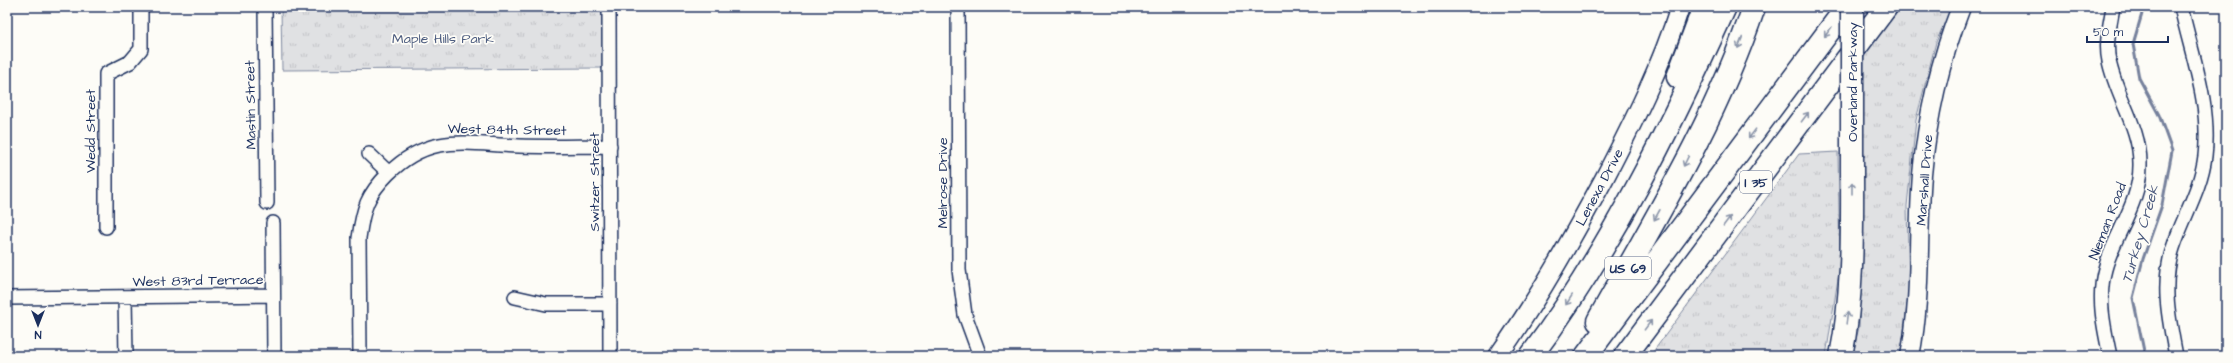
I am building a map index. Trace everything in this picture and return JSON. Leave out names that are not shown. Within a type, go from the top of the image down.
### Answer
[{"type":"highway","points":[[1590,268],[1649,147],[1671,95],[1704,7]]},
{"type":"highway","points":[[1531,356],[1590,268],[1654,158],[1725,7]]},
{"type":"highway","name":"US 69","points":[[1579,356],[1680,174],[1712,109],[1754,7]]},
{"type":"highway","name":"I 35","points":[[1586,356],[1846,7]]},
{"type":"highway","name":"Overland Parkway","points":[[1841,356],[1848,310],[1851,268],[1852,7]]},
{"type":"highway","name":"I 35","points":[[1625,356],[1886,7]]},
{"type":"street","name":"Wedd Street","points":[[106,227],[106,74],[130,62],[141,49],[141,7]]},
{"type":"street","name":"Mastin Street","points":[[265,7],[267,203]]},
{"type":"street","name":"Switzer Street","points":[[609,7],[610,356]]},
{"type":"street","name":"Melrose Drive","points":[[958,7],[959,270],[965,315],[980,356]]},
{"type":"street","name":"Lenexa Drive","points":[[1498,356],[1543,289],[1623,143],[1657,72],[1680,7]]},
{"type":"street","name":"Marshall Drive","points":[[1910,356],[1919,288],[1922,174],[1928,126],[1937,80],[1961,7]]},
{"type":"street","name":"Nieman Road","points":[[2110,356],[2101,307],[2102,285],[2109,257],[2135,198],[2140,179],[2140,162],[2137,142],[2129,115],[2116,89],[2109,61],[2108,43],[2113,7]]},
{"type":"street","points":[[2176,356],[2168,319],[2167,272],[2173,248],[2200,178],[2206,136],[2206,109],[2181,7]]},
{"type":"street","name":"West 84th Street","points":[[360,356],[359,238],[362,219],[374,189],[404,158],[428,147],[460,142],[538,147],[610,146]]},
{"type":"street","points":[[369,154],[389,173]]},
{"type":"street","points":[[273,223],[272,295],[274,356]]},
{"type":"street","name":"West 83rd Terrace","points":[[7,298],[272,295]]},
{"type":"street","name":"West 83rd Terrace","points":[[125,297],[126,356]]},
{"type":"street","points":[[515,297],[546,304],[610,304]]},
{"type":"green space","name":"Maple Hills Park","points":[[281,7],[604,7],[604,68],[282,70]]},
{"type":"green space","points":[[1902,7],[1952,7],[1936,42],[1916,120],[1907,206],[1909,287],[1901,356],[1852,356],[1859,327],[1864,52]]},
{"type":"green space","points":[[1838,152],[1840,266],[1826,356],[1650,356],[1799,154]]},
{"type":"waterway","name":"Turkey Creek","points":[[2144,7],[2133,44],[2139,78],[2159,115],[2172,151],[2162,205],[2143,259],[2133,298],[2145,356]]}]
